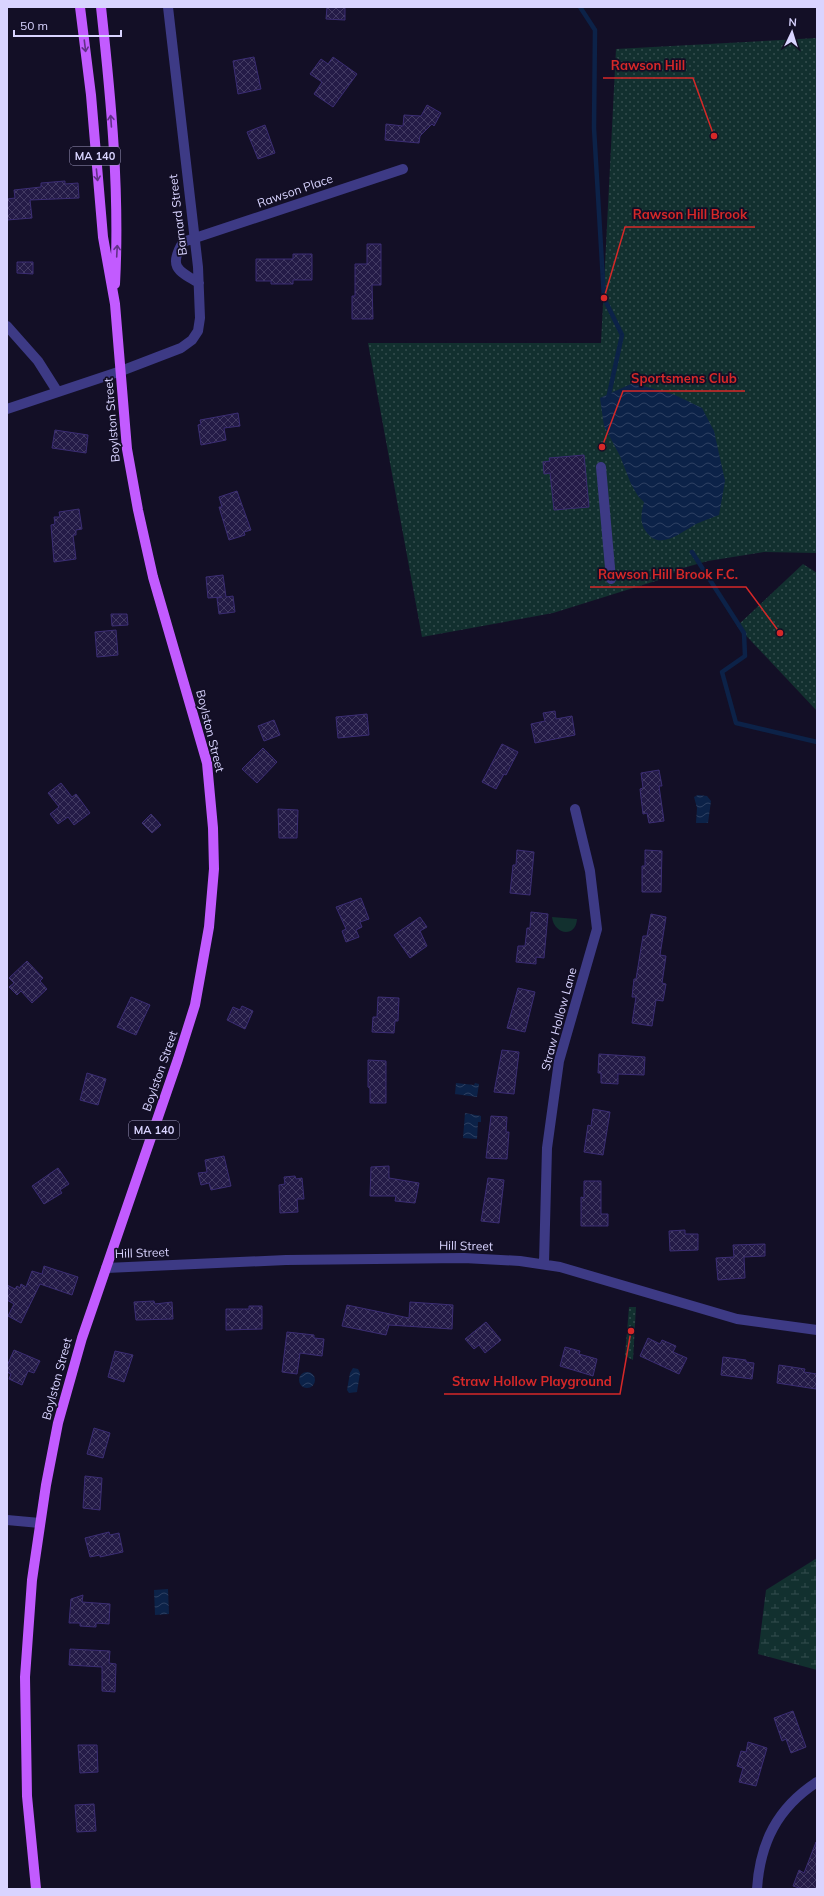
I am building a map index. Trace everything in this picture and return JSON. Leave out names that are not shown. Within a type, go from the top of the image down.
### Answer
[{"type":"main road","name":"Boylston Street","points":[[36,1889],[27,1787],[25,1677],[31,1592],[40,1522],[50,1462],[58,1423],[82,1338],[178,1059],[195,1005],[209,927],[214,859],[213,818],[206,763],[153,578],[138,510],[127,449],[115,304],[103,237],[91,95],[80,7]]},
{"type":"main road","name":"Boylston Street","points":[[101,7],[110,96],[117,223],[115,304]]},
{"type":"street","name":"Barnard Street","points":[[7,409],[121,371],[181,348],[192,340],[198,331],[200,318],[199,283],[168,7]]},
{"type":"street","name":"Rawson Place","points":[[199,283],[180,272],[176,264],[177,251],[182,242],[403,169]]},
{"type":"street","points":[[7,326],[35,358],[57,392]]},
{"type":"street","points":[[601,467],[611,579]]},
{"type":"street","name":"Straw Hollow Lane","points":[[544,1264],[547,1148],[559,1061],[597,929],[590,871],[574,809]]},
{"type":"street","name":"Hill Street","points":[[106,1268],[286,1260],[417,1258],[464,1258],[544,1264],[586,1274],[730,1317],[817,1330]]},
{"type":"street","points":[[7,1520],[40,1522]]},
{"type":"street","points":[[757,1889],[763,1849],[776,1822],[797,1797],[817,1782]]},
{"type":"green space","points":[[817,38],[817,553],[764,552],[708,561],[683,568],[662,579],[553,613],[422,637],[368,343],[601,343],[616,49]]},
{"type":"green space","points":[[803,564],[817,573],[817,711],[737,626]]},
{"type":"green space","points":[[552,917],[577,919],[576,925],[569,931],[561,931],[557,928]]},
{"type":"green space","points":[[629,1307],[636,1307],[633,1360],[625,1356]]},
{"type":"green space","points":[[817,1558],[817,1670],[758,1654],[766,1590]]},
{"type":"water","points":[[633,383],[675,395],[702,408],[714,431],[725,481],[719,515],[696,524],[672,538],[665,540],[653,538],[645,530],[642,523],[644,502],[638,496],[631,484],[620,456],[604,426],[600,398]]},
{"type":"water","points":[[698,795],[707,796],[711,801],[708,823],[696,823],[697,808],[694,797]]},
{"type":"water","points":[[456,1083],[474,1085],[475,1083],[479,1084],[477,1097],[455,1094]]},
{"type":"water","points":[[465,1113],[481,1116],[481,1122],[478,1122],[477,1139],[463,1138]]},
{"type":"water","points":[[353,1368],[358,1369],[360,1373],[357,1392],[349,1393],[347,1390],[350,1373]]},
{"type":"water","points":[[307,1372],[314,1377],[315,1380],[310,1387],[307,1388],[300,1383],[299,1380],[304,1373]]},
{"type":"water","points":[[168,1589],[169,1614],[155,1615],[154,1590]]},
{"type":"building","points":[[327,7],[345,7],[345,20],[326,19]]},
{"type":"building","points":[[254,57],[261,89],[238,94],[233,61]]},
{"type":"building","points":[[333,57],[357,74],[333,107],[314,94],[322,82],[310,74],[321,59],[328,64]]},
{"type":"building","points":[[427,105],[441,113],[434,126],[432,124],[420,136],[419,143],[385,140],[386,124],[403,126],[404,115],[421,116]]},
{"type":"building","points":[[265,125],[275,153],[258,159],[247,132]]},
{"type":"building","points":[[65,181],[65,184],[78,183],[79,198],[30,200],[32,218],[7,220],[7,199],[15,198],[14,190],[41,187],[41,183]]},
{"type":"building","points":[[367,244],[381,244],[381,285],[372,285],[373,319],[352,319],[352,296],[355,296],[355,264],[367,264]]},
{"type":"building","points":[[293,254],[312,254],[312,280],[293,280],[293,284],[271,284],[271,281],[256,281],[256,259],[293,259]]},
{"type":"building","points":[[17,262],[33,262],[33,274],[17,273]]},
{"type":"building","points":[[238,413],[240,426],[224,428],[226,440],[201,445],[198,425],[201,424],[200,420]]},
{"type":"building","points":[[55,430],[88,435],[86,453],[52,448]]},
{"type":"building","points":[[584,455],[589,507],[554,510],[550,473],[544,474],[543,462],[550,461],[549,458]]},
{"type":"building","points":[[237,491],[251,530],[244,532],[245,535],[229,540],[219,507],[222,507],[219,497]]},
{"type":"building","points":[[79,509],[82,529],[76,530],[76,535],[73,535],[76,559],[54,562],[51,525],[55,524],[54,517],[60,517],[59,512]]},
{"type":"building","points":[[223,575],[226,597],[233,596],[235,612],[219,614],[217,598],[222,597],[208,598],[206,577]]},
{"type":"building","points":[[111,614],[127,614],[128,625],[112,626]]},
{"type":"building","points":[[116,630],[118,655],[97,657],[95,632]]},
{"type":"building","points":[[555,711],[556,719],[572,716],[575,735],[535,743],[531,724],[545,721],[543,713]]},
{"type":"building","points":[[367,714],[369,735],[338,738],[336,717]]},
{"type":"building","points":[[274,720],[280,735],[264,741],[258,726]]},
{"type":"building","points":[[502,744],[518,752],[506,775],[504,774],[496,789],[482,782]]},
{"type":"building","points":[[263,748],[277,762],[257,783],[242,769]]},
{"type":"building","points":[[659,770],[662,786],[659,786],[664,821],[649,823],[647,813],[643,814],[640,789],[643,788],[641,773]]},
{"type":"building","points":[[61,783],[72,797],[76,794],[90,813],[74,825],[68,817],[58,824],[50,814],[59,807],[48,793]]},
{"type":"building","points":[[278,809],[298,810],[297,838],[279,838]]},
{"type":"building","points":[[151,814],[161,825],[152,833],[142,823]]},
{"type":"building","points":[[517,850],[534,852],[530,895],[510,893],[513,865],[516,865]]},
{"type":"building","points":[[645,850],[662,851],[661,892],[642,892],[642,866],[645,866]]},
{"type":"building","points":[[361,898],[369,919],[360,922],[362,927],[356,930],[359,937],[346,942],[342,931],[346,929],[336,907]]},
{"type":"building","points":[[531,912],[548,914],[544,958],[536,957],[536,964],[516,962],[518,946],[525,946],[527,928],[530,928]]},
{"type":"building","points":[[651,914],[666,917],[660,955],[666,956],[662,983],[666,984],[663,1001],[656,1000],[652,1026],[632,1023],[636,997],[632,997],[634,979],[636,979],[643,936],[647,936]]},
{"type":"building","points":[[420,917],[427,927],[420,931],[427,946],[410,958],[394,935]]},
{"type":"building","points":[[27,961],[43,978],[40,981],[47,989],[32,1003],[21,991],[17,995],[9,987],[14,983],[9,978]]},
{"type":"building","points":[[518,988],[535,992],[525,1032],[507,1028]]},
{"type":"building","points":[[131,997],[150,1005],[136,1035],[117,1027]]},
{"type":"building","points":[[378,997],[399,998],[398,1021],[395,1021],[394,1033],[372,1032],[373,1017],[377,1017]]},
{"type":"building","points":[[242,1006],[253,1011],[245,1029],[227,1020],[233,1007],[240,1010]]},
{"type":"building","points":[[502,1050],[519,1052],[514,1094],[494,1092]]},
{"type":"building","points":[[599,1054],[645,1057],[644,1075],[618,1074],[618,1084],[601,1083],[601,1073],[598,1073]]},
{"type":"building","points":[[368,1060],[386,1061],[386,1103],[370,1103],[370,1088],[368,1087]]},
{"type":"building","points":[[87,1073],[106,1079],[98,1105],[80,1100]]},
{"type":"building","points":[[593,1109],[610,1112],[603,1155],[584,1152],[588,1125],[591,1126]]},
{"type":"building","points":[[491,1116],[507,1117],[506,1132],[509,1132],[507,1159],[486,1158]]},
{"type":"building","points":[[224,1156],[231,1186],[211,1190],[209,1183],[201,1185],[198,1173],[207,1172],[205,1160]]},
{"type":"building","points":[[389,1166],[389,1178],[419,1183],[415,1203],[395,1201],[396,1196],[370,1196],[371,1167]]},
{"type":"building","points":[[58,1168],[69,1184],[60,1190],[62,1193],[44,1204],[32,1186]]},
{"type":"building","points":[[295,1176],[296,1179],[302,1178],[304,1199],[297,1199],[298,1212],[280,1213],[279,1185],[285,1184],[284,1177]]},
{"type":"building","points":[[488,1178],[504,1180],[499,1223],[481,1221]]},
{"type":"building","points":[[584,1181],[601,1181],[601,1214],[608,1214],[608,1226],[581,1226],[581,1197],[584,1198]]},
{"type":"building","points":[[685,1230],[685,1234],[698,1234],[698,1250],[670,1251],[669,1231]]},
{"type":"building","points":[[765,1244],[765,1256],[744,1257],[745,1278],[718,1280],[716,1258],[734,1257],[733,1245]]},
{"type":"building","points":[[44,1266],[78,1277],[72,1295],[40,1284],[21,1323],[8,1316],[14,1304],[7,1300],[7,1285],[15,1289],[17,1286],[20,1288],[21,1284],[26,1287],[32,1271],[42,1274]]},
{"type":"building","points":[[154,1301],[155,1304],[172,1302],[173,1319],[136,1320],[134,1302]]},
{"type":"building","points":[[410,1302],[453,1305],[452,1329],[389,1325],[386,1335],[342,1326],[347,1305],[409,1318]]},
{"type":"building","points":[[249,1306],[262,1306],[262,1329],[226,1330],[226,1309],[249,1309]]},
{"type":"building","points":[[486,1322],[501,1340],[485,1353],[479,1345],[474,1349],[465,1339]]},
{"type":"building","points":[[287,1332],[314,1335],[314,1338],[324,1339],[322,1356],[300,1353],[297,1374],[282,1372]]},
{"type":"building","points":[[648,1338],[660,1344],[662,1340],[676,1346],[673,1352],[687,1358],[679,1374],[640,1356]]},
{"type":"building","points":[[565,1347],[580,1351],[579,1354],[597,1359],[593,1376],[560,1366]]},
{"type":"building","points":[[14,1350],[40,1361],[34,1373],[28,1371],[22,1385],[9,1379],[11,1374],[7,1372],[7,1366]]},
{"type":"building","points":[[115,1351],[133,1355],[124,1382],[108,1377]]},
{"type":"building","points":[[723,1357],[746,1360],[746,1362],[754,1363],[752,1379],[721,1375]]},
{"type":"building","points":[[779,1365],[805,1369],[804,1372],[817,1374],[816,1389],[777,1383]]},
{"type":"building","points":[[94,1428],[110,1433],[103,1458],[87,1454]]},
{"type":"building","points":[[85,1476],[102,1478],[100,1510],[83,1508]]},
{"type":"building","points":[[109,1532],[110,1535],[119,1533],[123,1552],[100,1557],[100,1555],[90,1557],[85,1538]]},
{"type":"building","points":[[83,1595],[82,1602],[110,1604],[109,1624],[96,1623],[96,1627],[80,1626],[80,1623],[69,1623],[71,1599]]},
{"type":"building","points":[[70,1649],[110,1651],[109,1663],[116,1664],[115,1692],[102,1691],[102,1667],[69,1665]]},
{"type":"building","points":[[793,1711],[806,1747],[791,1753],[786,1739],[782,1741],[774,1718]]},
{"type":"building","points":[[748,1742],[767,1748],[756,1786],[739,1782],[743,1768],[737,1766],[741,1751],[746,1752]]},
{"type":"building","points":[[78,1745],[97,1745],[98,1772],[80,1773]]},
{"type":"building","points":[[94,1804],[96,1831],[77,1832],[75,1805]]},
{"type":"building","points":[[816,1842],[817,1889],[802,1889],[793,1886],[799,1870],[804,1873]]},
{"type":"waterway","points":[[580,7],[595,30],[594,128],[604,298],[622,335],[608,399]]},
{"type":"waterway","points":[[692,552],[744,633],[745,656],[722,672],[736,723],[817,742]]},
{"type":"place","name":"Rawson Hill","points":[[714,136]]},
{"type":"place","name":"Rawson Hill Brook","points":[[604,298]]},
{"type":"place","name":"Sportsmens Club","points":[[602,447]]},
{"type":"place","name":"Rawson Hill Brook F.C.","points":[[780,633]]},
{"type":"place","name":"Straw Hollow Playground","points":[[631,1331]]}]
